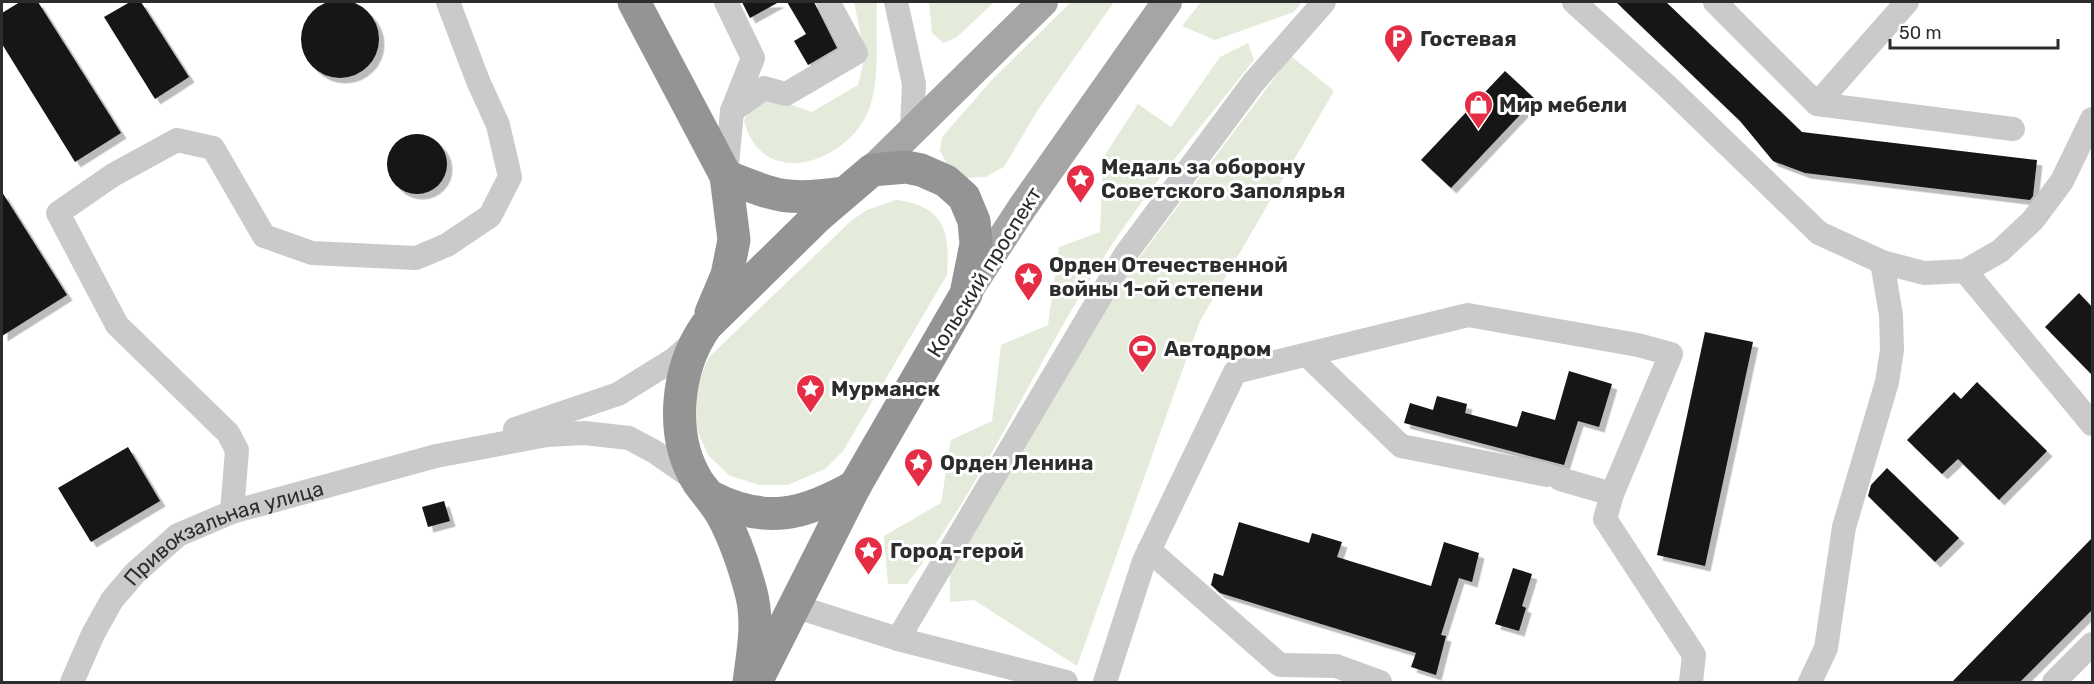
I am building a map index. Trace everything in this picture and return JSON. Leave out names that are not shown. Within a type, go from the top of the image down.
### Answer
[{"type":"highway","points":[[634,2],[726,176],[734,240],[727,275],[686,365],[679,417],[683,450],[731,534],[752,594],[756,620],[749,682]]},
{"type":"highway","points":[[701,333],[843,193],[872,170],[906,167],[921,170],[946,181],[964,197],[974,221],[976,244],[966,294]]},
{"type":"highway","points":[[726,176],[769,194],[803,199],[843,193]]},
{"type":"highway","name":"Кольский проспект","points":[[756,682],[796,607],[855,486],[966,294]]},
{"type":"highway","points":[[704,489],[732,508],[765,513],[792,513],[821,505],[855,486]]},
{"type":"main road","points":[[872,170],[1043,2]]},
{"type":"main road","name":"Кольский проспект","points":[[966,294],[1024,205],[1167,2]]},
{"type":"street","points":[[232,512],[237,450],[228,433],[117,326],[58,213],[113,175],[177,140],[213,148],[264,236],[312,254],[416,258],[447,245],[490,216],[510,177],[498,125],[478,81],[448,2]]},
{"type":"street","points":[[726,2],[753,58],[732,111],[726,176]]},
{"type":"street","points":[[732,111],[764,88],[786,94],[856,53],[828,2]]},
{"type":"street","points":[[896,2],[914,84],[912,129]]},
{"type":"street","points":[[898,639],[1125,255],[1252,83],[1324,2]]},
{"type":"street","points":[[1574,2],[1667,86],[1819,233],[1882,262],[1924,273],[1965,271],[2000,251],[2033,220],[2062,181],[2092,119]]},
{"type":"street","points":[[1714,2],[1817,104],[2013,129]]},
{"type":"street","points":[[1817,104],[1907,2]]},
{"type":"street","points":[[1810,682],[1826,648],[1844,527],[1887,382],[1892,350],[1891,315],[1882,262]]},
{"type":"street","points":[[1965,271],[2092,424]]},
{"type":"street","points":[[1105,682],[1149,550],[1234,372],[1468,315],[1638,345],[1671,354],[1612,494],[1605,519],[1694,655],[1691,682]]},
{"type":"street","points":[[441,455],[618,394],[673,360],[701,333]]},
{"type":"street","points":[[1307,355],[1401,446],[1554,477],[1612,494]]},
{"type":"street","points":[[441,455],[547,435],[595,434],[629,438],[655,452],[704,489]]},
{"type":"street","name":"Привокзальная улица","points":[[72,682],[93,634],[112,600],[135,573],[178,535],[232,512],[441,455]]},
{"type":"street","points":[[1149,550],[1280,665],[1322,682]]},
{"type":"street","points":[[796,607],[898,639],[1066,682]]},
{"type":"street","points":[[2068,678],[2092,644]]},
{"type":"street","points":[[1280,665],[1336,666],[1380,682]]},
{"type":"green space","points":[[854,2],[877,2],[875,86],[868,112],[857,130],[841,145],[823,156],[804,162],[785,162],[768,156],[754,143],[744,121],[758,104],[765,101],[783,102],[812,112],[858,85],[865,57]]},
{"type":"green space","points":[[929,2],[994,2],[957,37],[944,43],[932,33]]},
{"type":"green space","points":[[1071,2],[1114,2],[1037,111],[1004,167],[985,177],[966,178],[948,166],[940,151],[942,137],[991,81]]},
{"type":"green space","points":[[1201,2],[1302,2],[1294,12],[1215,40],[1182,26]]},
{"type":"green space","points":[[1248,43],[1254,60],[1160,178],[1107,252],[1057,335],[986,462],[935,545],[907,584],[888,584],[884,536],[941,503],[951,440],[992,421],[1001,345],[1048,325],[1059,247],[1100,232],[1103,158],[1138,104],[1171,127],[1220,57]]},
{"type":"green space","name":"Автодром","points":[[1291,56],[1334,91],[1200,321],[1077,666],[974,600],[950,602],[950,574],[1127,274]]},
{"type":"green space","points":[[896,200],[925,208],[941,224],[947,246],[947,275],[843,451],[825,469],[788,485],[760,485],[730,476],[708,455],[695,425],[691,399],[709,357],[852,220],[867,210]]},
{"type":"building","points":[[340,0],[355,3],[367,12],[376,24],[379,39],[376,54],[367,66],[355,75],[340,78],[325,75],[313,66],[304,54],[301,39],[304,24],[313,12],[325,3]]},
{"type":"building","points":[[20,2],[38,2],[121,133],[75,162],[2,44],[2,13]]},
{"type":"building","points":[[130,2],[141,2],[189,77],[155,99],[104,17]]},
{"type":"building","points":[[742,2],[779,2],[750,18]]},
{"type":"building","points":[[787,2],[814,2],[837,48],[808,65],[794,41],[806,34]]},
{"type":"building","points":[[1616,2],[1666,2],[1802,132],[2037,160],[2033,196],[2030,200],[1805,173],[1773,161],[1740,121]]},
{"type":"building","name":"Мир мебели","points":[[1505,71],[1535,99],[1451,188],[1421,160]]},
{"type":"building","points":[[411,134],[423,134],[434,139],[442,147],[447,164],[445,176],[434,189],[423,194],[411,194],[400,189],[392,181],[387,170],[387,158],[392,147],[400,139]]},
{"type":"building","points":[[2,192],[67,295],[2,336]]},
{"type":"building","points":[[2079,293],[2092,307],[2092,375],[2045,327]]},
{"type":"building","points":[[1705,332],[1753,342],[1705,566],[1657,555]]},
{"type":"building","points":[[1569,371],[1612,384],[1599,427],[1578,421],[1564,465],[1404,423],[1410,403],[1433,410],[1437,396],[1467,404],[1465,413],[1517,427],[1522,411],[1555,420]]},
{"type":"building","points":[[1977,382],[2047,451],[1999,500],[1958,459],[1942,474],[1907,440],[1954,392],[1961,399]]},
{"type":"building","points":[[128,447],[160,501],[91,542],[58,488]]},
{"type":"building","points":[[1887,468],[1959,538],[1935,562],[1868,496],[1871,485]]},
{"type":"building","points":[[444,501],[450,521],[428,527],[422,507]]},
{"type":"building","points":[[1239,522],[1309,543],[1312,533],[1342,542],[1337,557],[1431,586],[1444,542],[1479,553],[1472,582],[1459,578],[1441,635],[1446,636],[1436,675],[1411,667],[1416,653],[1220,593],[1211,585],[1214,573],[1223,576]]},
{"type":"building","points":[[2092,538],[2092,610],[2020,682],[1952,682]]},
{"type":"building","points":[[1513,568],[1532,574],[1522,606],[1526,608],[1519,631],[1495,624]]},
{"type":"place","name":"Гостевая","points":[[1399,64]]},
{"type":"place","name":"Мир мебели","points":[[1478,130]]},
{"type":"place","name":"Медаль за оборону Советского Заполярья","points":[[1080,204]]},
{"type":"place","name":"Орден Отечественной войны 1-ой степени","points":[[1028,302]]},
{"type":"place","name":"Автодром","points":[[1143,374]]},
{"type":"place","name":"Мурманск","points":[[810,414]]},
{"type":"place","name":"Орден Ленина","points":[[919,488]]},
{"type":"place","name":"Город-герой","points":[[869,576]]}]
